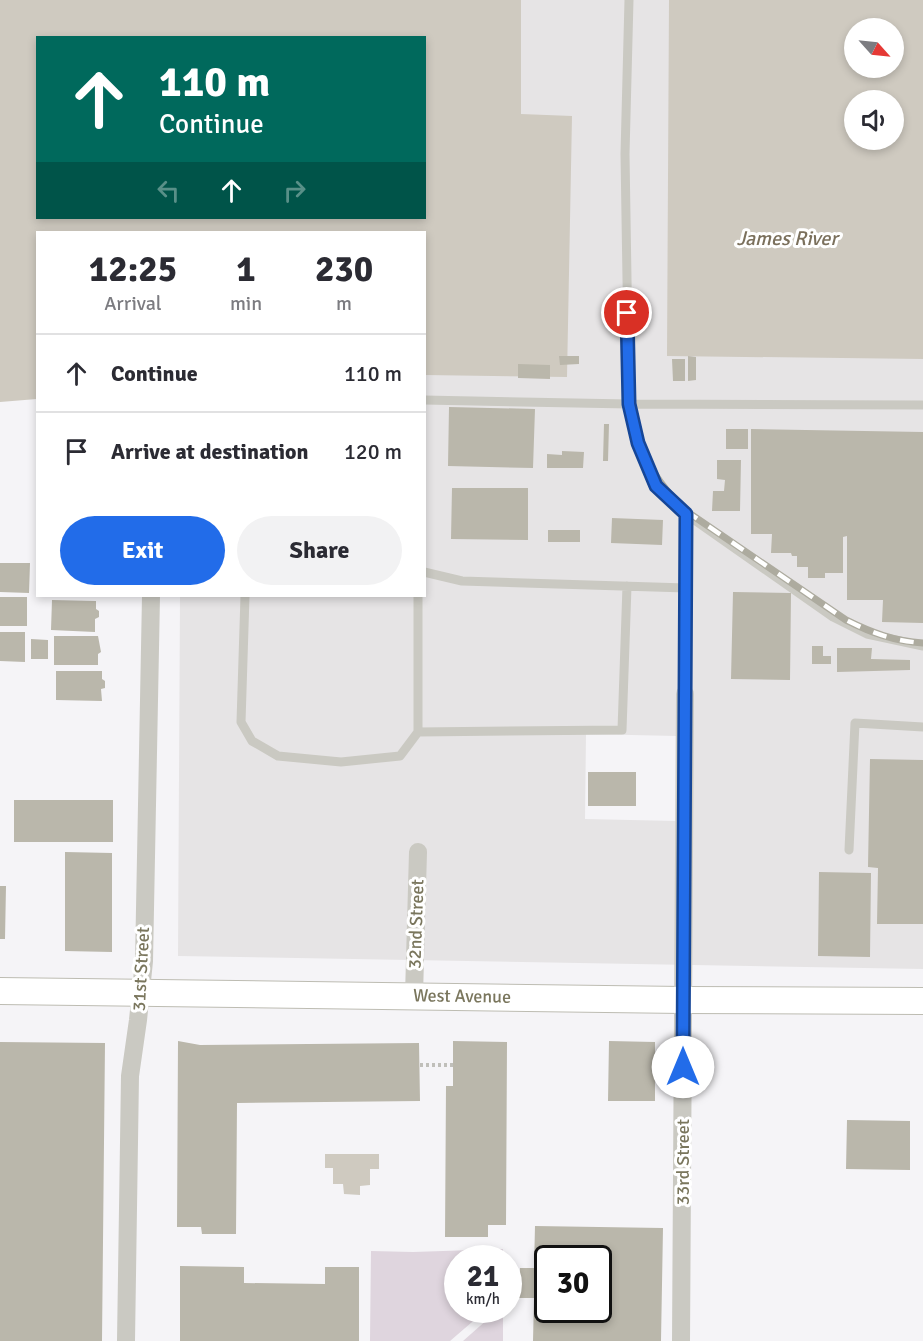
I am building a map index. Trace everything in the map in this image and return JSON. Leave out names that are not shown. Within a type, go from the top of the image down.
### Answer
[{"type":"street","name":"31st Street","points":[[126,1341],[130,1076],[144,961],[151,597]]},
{"type":"street","name":"33rd Street","points":[[681,1341],[686,694]]},
{"type":"street","name":"32nd Street","points":[[414,995],[418,852]]},
{"type":"street","name":"West Avenue","points":[[0,991],[923,1001]]},
{"type":"lane","points":[[629,0],[625,154],[629,404],[638,443],[656,486],[686,514],[833,616],[867,634],[923,646]]},
{"type":"lane","points":[[426,400],[629,404],[923,405]]},
{"type":"lane","points":[[686,514],[686,694]]},
{"type":"lane","points":[[426,572],[462,581],[686,588]]},
{"type":"lane","points":[[418,732],[622,730],[627,586]]},
{"type":"lane","points":[[245,597],[241,722],[252,741],[278,756],[342,762],[400,756],[418,732],[418,597]]},
{"type":"lane","points":[[849,850],[855,723],[923,727]]},
{"type":"path","points":[[420,1065],[453,1065]]},
{"type":"shaded area","points":[[118,0],[923,0],[923,969],[178,956],[180,597],[426,597],[426,231],[138,219],[426,219],[426,36],[408,36]],"holes":[[[586,734],[677,736],[676,821],[585,819]]]},
{"type":"shaded area","points":[[371,1251],[444,1251],[444,1323],[471,1323],[450,1341],[370,1341]]},
{"type":"shaded area","points":[[483,1323],[503,1323],[503,1341],[463,1341]]},
{"type":"water","points":[[0,0],[521,0],[521,114],[572,116],[567,377],[426,375],[426,231],[36,231],[36,399],[0,402]]},
{"type":"water","name":"James River","points":[[669,0],[923,0],[923,359],[667,356]]},
{"type":"water","points":[[325,1154],[379,1154],[379,1169],[370,1169],[370,1185],[360,1186],[360,1195],[344,1194],[343,1184],[333,1184],[333,1168],[325,1168]]},
{"type":"building","points":[[559,356],[579,356],[579,364],[560,365]]},
{"type":"building","points":[[688,356],[696,357],[696,380],[688,381]]},
{"type":"building","points":[[672,359],[685,359],[685,381],[673,381]]},
{"type":"building","points":[[518,364],[550,365],[550,379],[518,378]]},
{"type":"building","points":[[449,407],[535,409],[533,468],[448,466]]},
{"type":"building","points":[[604,424],[609,424],[608,461],[603,461]]},
{"type":"building","points":[[726,429],[748,429],[748,449],[726,449]]},
{"type":"building","points":[[751,429],[923,432],[923,623],[882,622],[883,600],[847,600],[847,536],[843,537],[843,573],[825,573],[825,578],[808,578],[808,567],[797,567],[797,556],[792,556],[791,553],[771,553],[772,534],[751,534]]},
{"type":"building","points":[[562,451],[584,452],[583,468],[547,468],[547,454],[562,455]]},
{"type":"building","points":[[717,460],[741,460],[740,511],[712,511],[713,491],[724,491],[725,480],[717,479]]},
{"type":"building","points":[[452,488],[528,488],[528,540],[451,539]]},
{"type":"building","points":[[612,518],[663,520],[662,545],[611,543]]},
{"type":"building","points":[[548,530],[580,530],[580,542],[548,542]]},
{"type":"building","points":[[0,563],[30,563],[29,593],[0,592]]},
{"type":"building","points":[[733,592],[791,593],[790,680],[731,679]]},
{"type":"building","points":[[0,597],[27,597],[27,626],[0,626]]},
{"type":"building","points":[[52,600],[96,601],[99,617],[95,619],[95,632],[51,630]]},
{"type":"building","points":[[0,632],[25,632],[25,662],[0,661]]},
{"type":"building","points":[[54,636],[98,636],[101,652],[98,654],[98,665],[54,665]]},
{"type":"building","points":[[31,639],[48,640],[48,659],[31,659]]},
{"type":"building","points":[[812,646],[823,646],[823,656],[831,656],[831,664],[812,664]]},
{"type":"building","points":[[837,648],[872,648],[871,659],[910,660],[910,670],[837,672]]},
{"type":"building","points":[[56,671],[102,671],[105,688],[101,689],[102,701],[56,700]]},
{"type":"building","points":[[870,759],[923,760],[923,924],[877,924],[878,868],[868,867]]},
{"type":"building","points":[[588,772],[636,772],[636,806],[588,806]]},
{"type":"building","points":[[14,800],[113,800],[113,842],[14,842]]},
{"type":"building","points":[[65,852],[112,853],[112,952],[65,951]]},
{"type":"building","points":[[819,872],[871,873],[870,957],[818,956]]},
{"type":"building","points":[[0,886],[6,886],[5,939],[0,939]]},
{"type":"building","points":[[178,1041],[200,1045],[419,1043],[420,1101],[237,1103],[236,1234],[202,1234],[201,1227],[177,1227]]},
{"type":"building","points":[[453,1041],[507,1042],[506,1225],[488,1225],[488,1237],[445,1237],[446,1086],[453,1086]]},
{"type":"building","points":[[609,1041],[655,1042],[655,1101],[608,1101]]},
{"type":"building","points":[[0,1042],[105,1043],[102,1341],[0,1341]]},
{"type":"building","points":[[847,1120],[910,1121],[910,1170],[846,1169]]},
{"type":"building","points":[[535,1226],[663,1228],[661,1341],[533,1341],[534,1298],[534,1323],[612,1323],[612,1245],[535,1245]]},
{"type":"building","points":[[180,1266],[244,1267],[244,1283],[325,1284],[325,1267],[359,1267],[359,1341],[180,1341]]},
{"type":"building","points":[[522,1268],[534,1268],[534,1298],[522,1298]]},
{"type":"railway","points":[[631,386],[639,440],[645,454],[661,482],[686,511],[846,620],[883,636],[923,643]]},
{"type":"route","points":[[627,313],[629,404],[638,443],[656,486],[686,514],[683,1067]]}]
